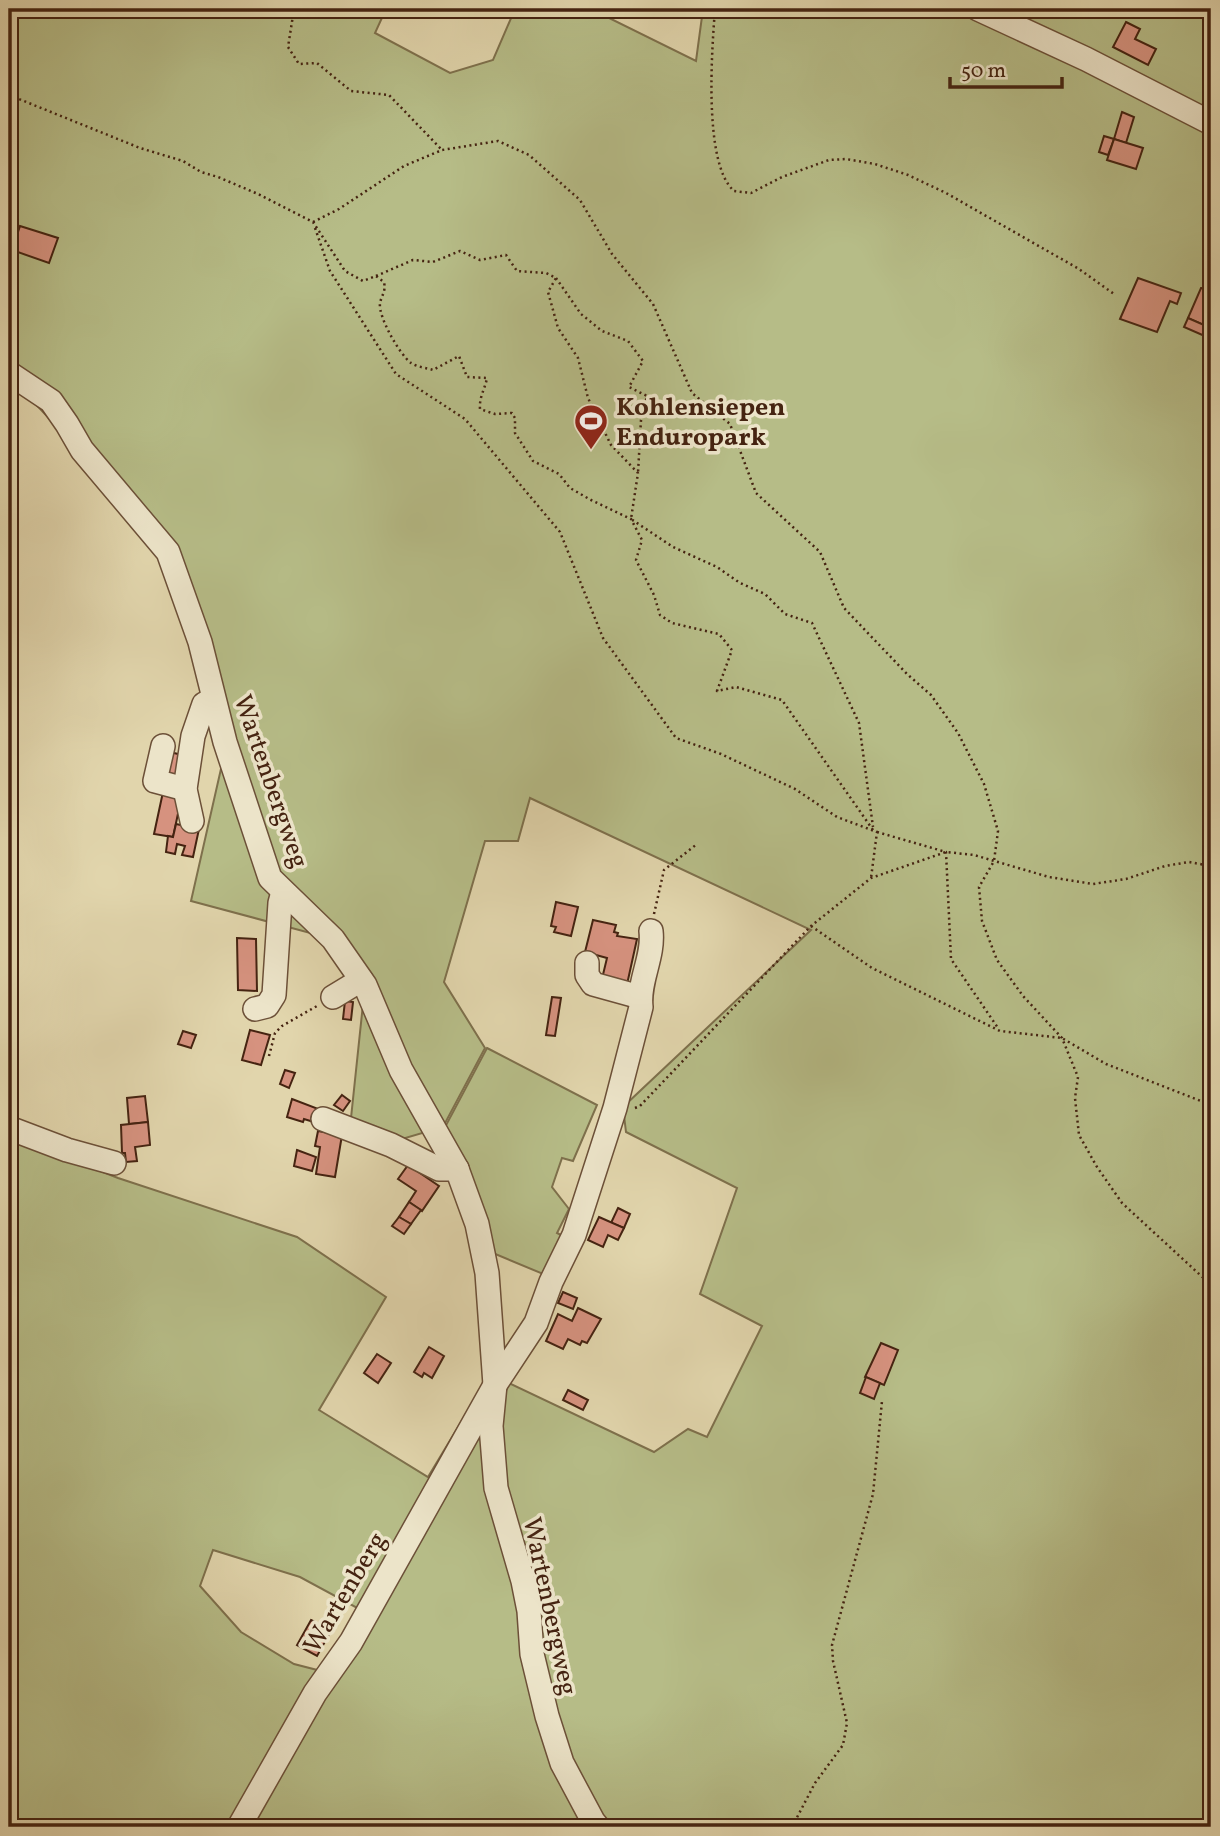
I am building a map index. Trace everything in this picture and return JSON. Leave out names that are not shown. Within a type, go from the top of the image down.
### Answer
[{"type":"street","points":[[978,9],[1211,123]]},
{"type":"street","name":"Wartenbergweg","points":[[9,373],[51,401],[82,450],[168,552],[200,642],[213,699],[270,878],[333,939],[361,979],[401,1070],[457,1169],[477,1224],[487,1273],[495,1385],[491,1426],[496,1488],[523,1581],[535,1666],[547,1716],[562,1763],[598,1827]]},
{"type":"street","points":[[192,821],[185,789],[193,736],[204,704],[213,699]]},
{"type":"street","points":[[163,746],[155,780],[185,789]]},
{"type":"street","points":[[254,1009],[267,1006],[274,995],[279,904],[284,892]]},
{"type":"street","name":"Wartenbergweg","points":[[495,1385],[536,1323],[551,1282],[574,1235],[615,1108],[641,1007],[640,997],[653,945],[651,931]]},
{"type":"street","points":[[587,963],[587,975],[593,984],[640,997]]},
{"type":"street","points":[[326,1001],[361,979]]},
{"type":"street","points":[[323,1119],[391,1145],[439,1168],[457,1169]]},
{"type":"street","points":[[9,1128],[67,1150],[114,1163]]},
{"type":"street","name":"Wartenberg","points":[[239,1827],[315,1693],[351,1642],[495,1385]]},
{"type":"path","points":[[295,9],[288,47],[299,64],[317,63],[351,92],[389,94],[442,150]]},
{"type":"path","points":[[715,9],[712,68],[715,138],[723,180],[734,191],[751,192],[782,177],[829,160],[846,159],[875,164],[908,175],[946,193],[1079,269],[1114,294]]},
{"type":"path","points":[[9,95],[141,148],[183,161],[201,172],[258,194],[313,222],[345,271],[363,281],[413,260],[433,262],[460,251],[480,260],[506,255],[517,271],[546,273],[556,278],[581,314],[602,331],[628,341],[643,361],[629,387],[647,396],[641,420],[638,474],[631,519],[642,540],[636,560],[654,595],[660,615],[672,623],[719,634],[732,650],[716,691],[736,687],[782,700],[875,831]]},
{"type":"path","points":[[313,222],[339,209],[404,166],[442,150],[498,141],[529,155],[580,200],[612,254],[653,304],[692,393],[730,424],[756,493],[820,552],[844,608],[907,674],[931,695],[958,733],[984,784],[999,831],[994,861],[979,887],[982,920],[997,960],[1023,996],[1062,1038],[1106,1064],[1211,1105]]},
{"type":"path","points":[[313,222],[330,271],[396,374],[465,419],[560,533],[603,638],[676,738],[721,754],[795,789],[837,817],[946,852],[974,855],[1049,877],[1093,884],[1126,879],[1165,866],[1189,862],[1211,866]]},
{"type":"path","points":[[376,276],[384,282],[386,291],[379,305],[386,328],[412,363],[433,370],[458,356],[467,377],[487,378],[479,398],[480,409],[495,414],[512,413],[515,418],[515,433],[533,461],[559,474],[570,488],[631,519],[673,548],[717,567],[740,583],[765,594],[785,614],[812,623],[859,723],[875,831],[871,878]]},
{"type":"path","points":[[556,278],[548,292],[558,328],[578,358],[588,398],[611,445],[638,474]]},
{"type":"path","points":[[651,931],[664,870],[697,844]]},
{"type":"path","points":[[615,1108],[626,1111],[640,1106],[811,926],[871,878],[946,852]]},
{"type":"path","points":[[946,852],[951,959],[1000,1031]]},
{"type":"path","points":[[811,926],[872,968],[1000,1031],[1062,1038]]},
{"type":"path","points":[[269,1056],[275,1033],[282,1026],[326,1001]]},
{"type":"path","points":[[1062,1038],[1077,1077],[1079,1135],[1097,1167],[1122,1203],[1211,1285]]},
{"type":"path","points":[[792,1827],[815,1783],[843,1745],[847,1723],[832,1646],[873,1494],[882,1401]]},
{"type":"green space","points":[[9,9],[386,9],[375,33],[450,73],[493,60],[515,9],[591,9],[696,61],[703,9],[1211,9],[1211,1827],[9,1827],[9,1135],[118,1178],[297,1237],[386,1297],[319,1410],[428,1477],[490,1374],[654,1452],[688,1429],[707,1437],[762,1326],[700,1294],[737,1188],[626,1132],[623,1107],[811,930],[530,798],[518,841],[485,841],[444,982],[485,1048],[443,1127],[402,1139],[351,1118],[365,985],[333,939],[191,901],[223,760],[168,552],[59,429],[16,383],[9,379]],"holes":[[[213,1550],[300,1577],[376,1618],[333,1674],[294,1664],[241,1632],[200,1586]]]},
{"type":"green space","points":[[487,1048],[597,1105],[573,1161],[562,1158],[552,1187],[569,1209],[557,1233],[567,1238],[548,1276],[488,1251],[444,1129]]},
{"type":"building","points":[[1126,22],[1140,29],[1135,39],[1156,49],[1148,65],[1113,47]]},
{"type":"building","points":[[1122,112],[1134,117],[1126,143],[1114,139]]},
{"type":"building","points":[[1104,136],[1114,139],[1108,155],[1099,152]]},
{"type":"building","points":[[1114,139],[1143,148],[1136,169],[1107,160]]},
{"type":"building","points":[[20,226],[58,238],[49,263],[12,250]]},
{"type":"building","points":[[1138,278],[1181,293],[1177,304],[1170,301],[1157,332],[1120,319]]},
{"type":"building","points":[[1201,288],[1211,289],[1211,314],[1206,326],[1188,318]]},
{"type":"building","points":[[1211,315],[1211,333],[1207,337],[1184,327],[1188,318],[1206,326]]},
{"type":"building","points":[[170,752],[186,756],[180,780],[164,776]]},
{"type":"building","points":[[163,792],[182,795],[173,837],[154,834]]},
{"type":"building","points":[[176,824],[199,829],[193,857],[182,855],[185,846],[177,844],[175,854],[166,852],[168,836],[173,837]]},
{"type":"building","points":[[556,902],[578,907],[571,936],[554,932],[556,927],[551,926]]},
{"type":"building","points":[[593,920],[616,925],[614,932],[618,933],[617,936],[637,939],[626,989],[601,983],[607,958],[585,952]]},
{"type":"building","points":[[237,938],[256,939],[257,991],[238,990]]},
{"type":"building","points":[[552,997],[561,998],[555,1036],[546,1035]]},
{"type":"building","points":[[345,1001],[353,1002],[351,1020],[343,1019]]},
{"type":"building","points":[[250,1030],[270,1035],[261,1065],[242,1060]]},
{"type":"building","points":[[183,1031],[196,1035],[191,1048],[178,1044]]},
{"type":"building","points":[[285,1070],[295,1073],[289,1088],[280,1084]]},
{"type":"building","points":[[342,1095],[350,1101],[343,1111],[334,1105]]},
{"type":"building","points":[[145,1096],[148,1122],[129,1124],[127,1098]]},
{"type":"building","points":[[292,1099],[321,1110],[317,1123],[287,1117]]},
{"type":"building","points":[[148,1122],[150,1145],[135,1147],[137,1161],[126,1162],[125,1153],[122,1153],[121,1125]]},
{"type":"building","points":[[318,1131],[342,1135],[335,1177],[316,1174],[320,1147],[315,1146]]},
{"type":"building","points":[[297,1150],[316,1157],[312,1171],[294,1166]]},
{"type":"building","points":[[408,1165],[439,1186],[422,1211],[409,1202],[416,1191],[398,1179]]},
{"type":"building","points":[[409,1202],[421,1210],[411,1224],[399,1217]]},
{"type":"building","points":[[618,1208],[630,1214],[624,1228],[611,1223]]},
{"type":"building","points":[[399,1217],[411,1224],[404,1234],[392,1226]]},
{"type":"building","points":[[599,1217],[624,1228],[618,1240],[608,1235],[603,1247],[588,1240]]},
{"type":"building","points":[[563,1292],[577,1298],[573,1309],[558,1303]]},
{"type":"building","points":[[578,1308],[601,1319],[587,1343],[582,1341],[580,1345],[568,1339],[563,1349],[546,1341],[558,1314],[572,1321]]},
{"type":"building","points":[[881,1343],[898,1350],[884,1385],[865,1377]]},
{"type":"building","points":[[429,1347],[444,1356],[432,1378],[424,1373],[422,1377],[414,1372]]},
{"type":"building","points":[[377,1354],[391,1363],[378,1383],[364,1373]]},
{"type":"building","points":[[866,1377],[880,1383],[874,1399],[860,1393]]},
{"type":"building","points":[[568,1390],[588,1400],[583,1410],[563,1400]]},
{"type":"building","points":[[311,1620],[331,1631],[317,1656],[297,1645]]},
{"type":"place","name":"Kohlensiepen Enduropark","points":[[591,451]]}]
